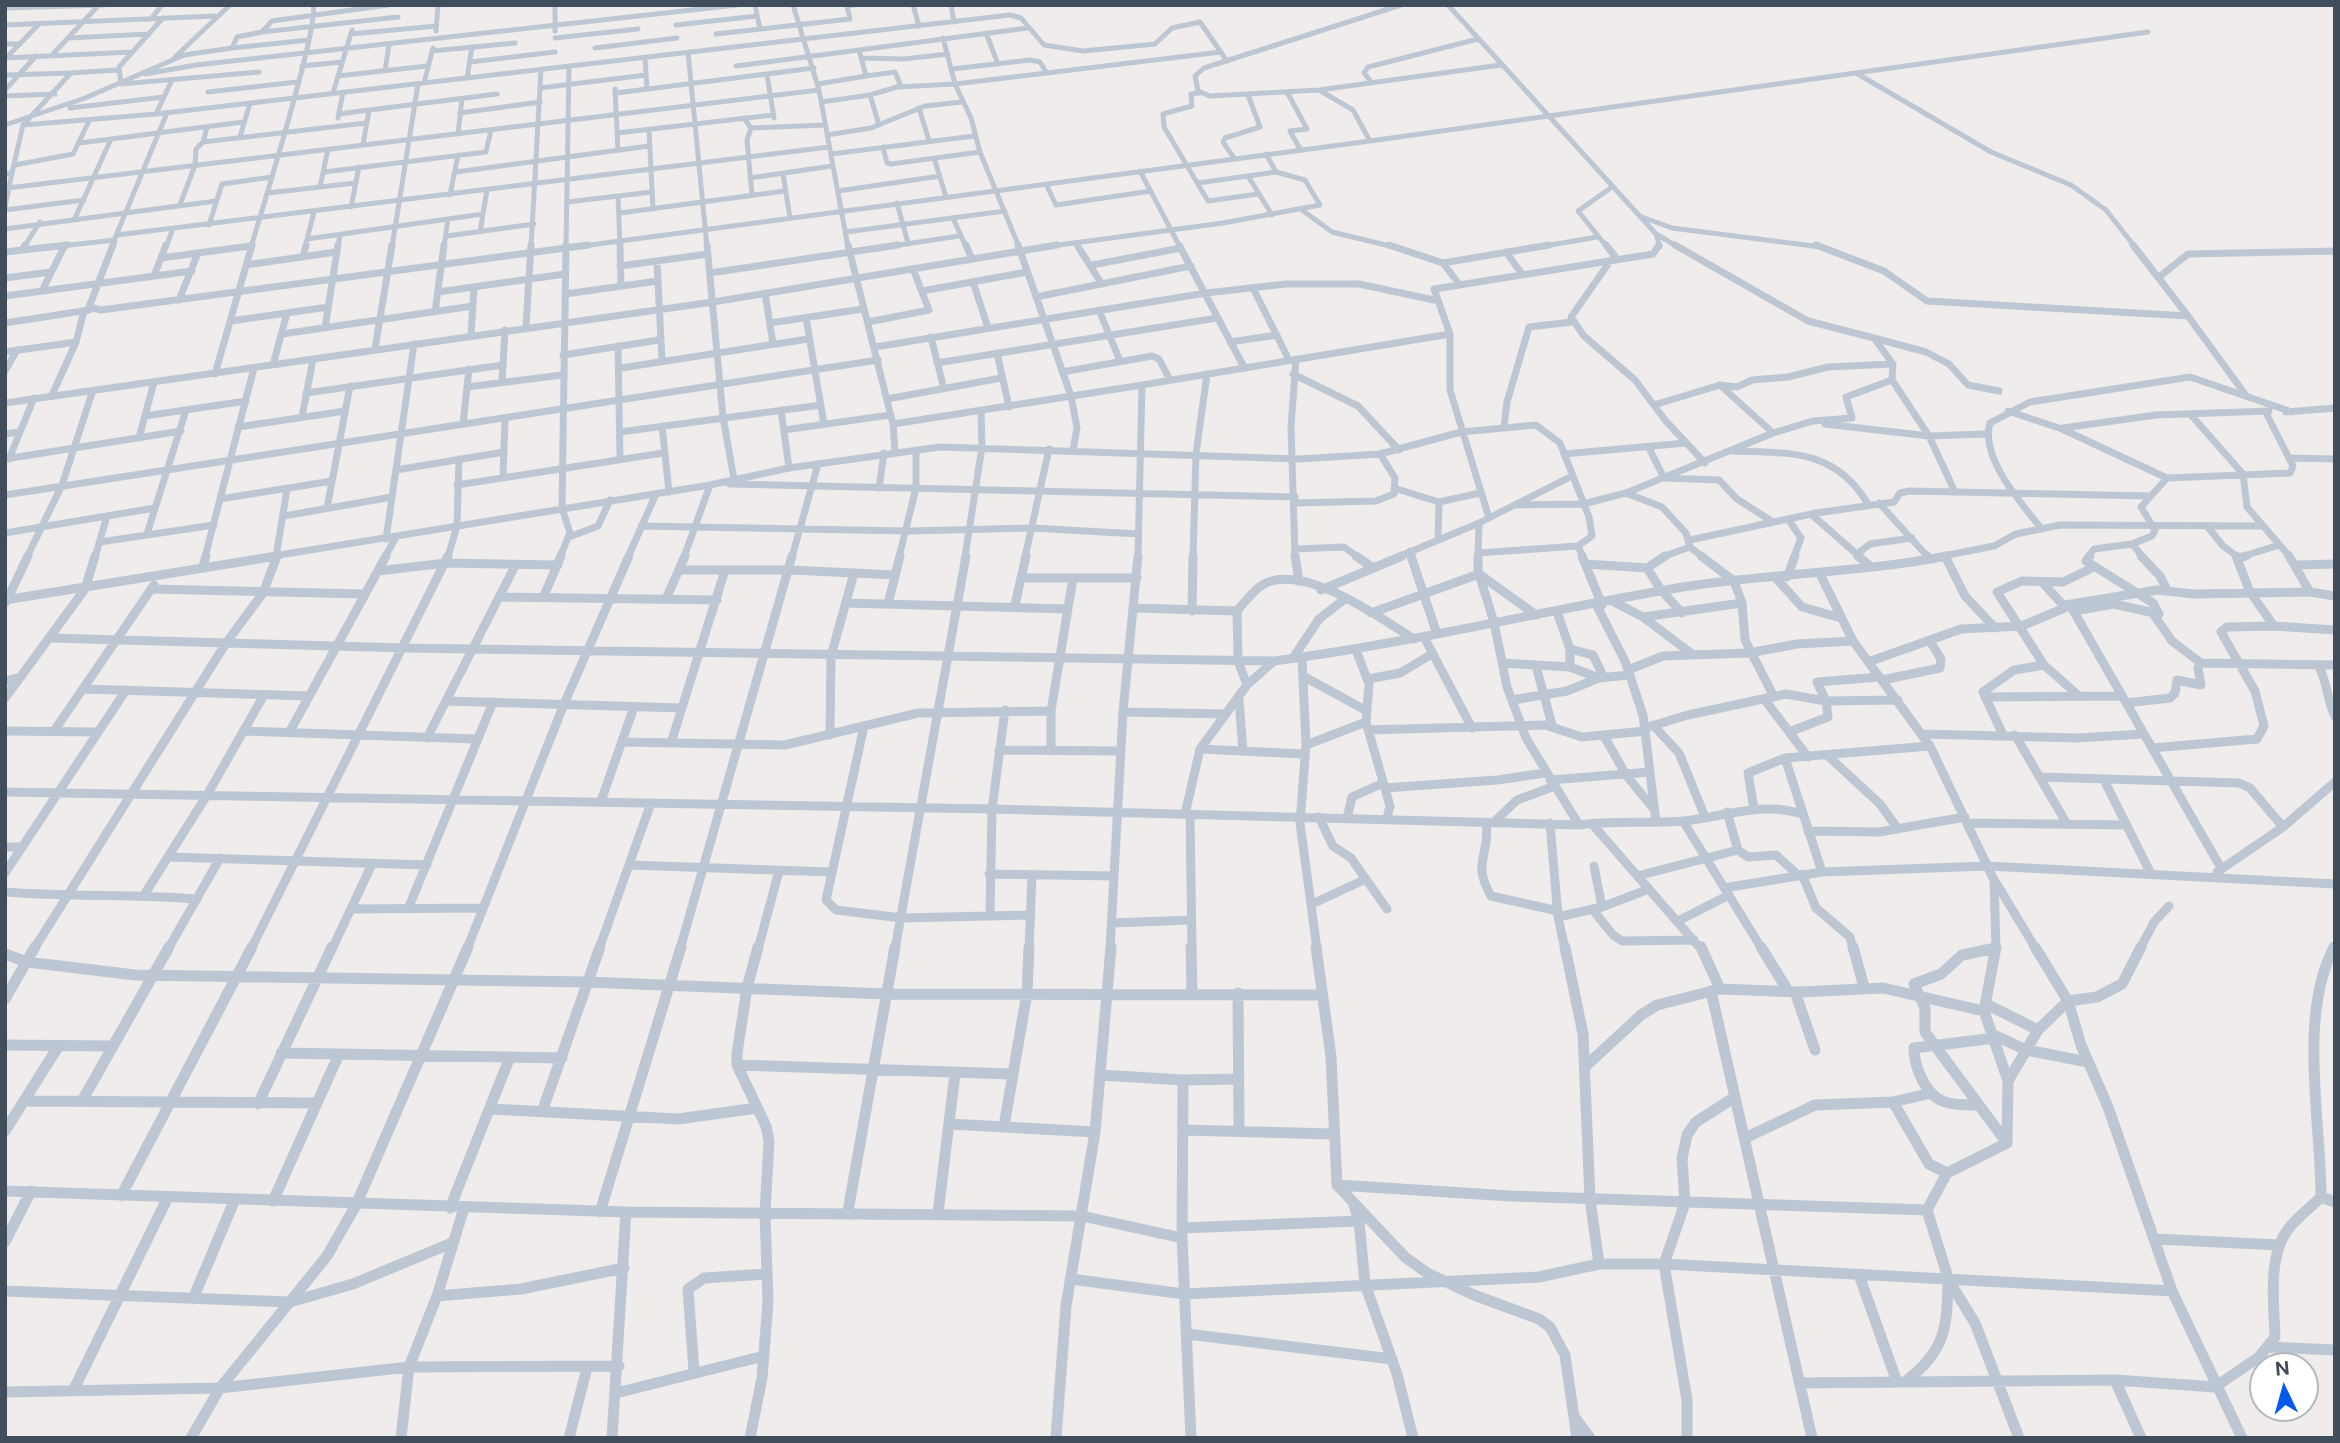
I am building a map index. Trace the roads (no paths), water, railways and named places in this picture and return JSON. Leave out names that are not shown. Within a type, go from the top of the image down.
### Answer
[{"type":"street","points":[[6,7],[102,5]]},
{"type":"street","points":[[52,55],[102,5]]},
{"type":"street","points":[[150,19],[162,5]]},
{"type":"street","points":[[5,125],[145,74],[173,59],[215,16],[230,5]]},
{"type":"street","points":[[262,32],[272,21],[316,8],[388,5]]},
{"type":"street","points":[[395,30],[401,5]]},
{"type":"street","points":[[375,349],[416,104],[435,39],[438,5]]},
{"type":"street","points":[[554,68],[555,5]]},
{"type":"street","points":[[145,74],[221,62],[737,5]]},
{"type":"street","points":[[755,5],[760,29]]},
{"type":"street","points":[[793,5],[819,87],[854,278],[875,347],[892,424],[895,452]]},
{"type":"street","points":[[847,6],[854,5]]},
{"type":"street","points":[[914,5],[919,26]]},
{"type":"street","points":[[951,5],[954,22]]},
{"type":"street","points":[[1200,93],[1195,80],[1196,74],[1227,61],[1401,5]]},
{"type":"street","points":[[1448,5],[1656,234],[1808,321],[1946,359],[1959,369],[1968,385],[1999,391]]},
{"type":"street","points":[[716,34],[850,19],[847,6]]},
{"type":"street","points":[[847,6],[854,33]]},
{"type":"street","points":[[215,374],[285,132],[316,8]]},
{"type":"street","points":[[5,25],[215,16]]},
{"type":"street","points":[[636,16],[639,43]]},
{"type":"street","points":[[676,25],[757,16]]},
{"type":"street","points":[[23,125],[167,113],[1013,16],[1021,18],[1044,45],[1072,51],[1155,44],[1172,28],[1200,22],[1227,61]]},
{"type":"street","points":[[232,48],[237,37],[262,32],[398,17]]},
{"type":"street","points":[[5,75],[118,70],[163,18]]},
{"type":"street","points":[[123,35],[137,20]]},
{"type":"street","points":[[333,93],[354,21]]},
{"type":"street","points":[[713,21],[719,48]]},
{"type":"street","points":[[6,57],[39,24]]},
{"type":"street","points":[[351,34],[436,26]]},
{"type":"street","points":[[895,28],[902,43]]},
{"type":"street","points":[[736,66],[1028,28]]},
{"type":"street","points":[[555,38],[638,29]]},
{"type":"street","points":[[514,57],[516,30]]},
{"type":"street","points":[[5,323],[1370,141],[2148,32]]},
{"type":"street","points":[[595,63],[596,33]]},
{"type":"street","points":[[986,33],[998,65]]},
{"type":"street","points":[[69,38],[149,34]]},
{"type":"street","points":[[595,48],[677,38]]},
{"type":"street","points":[[943,38],[962,102],[971,118],[974,136],[1020,250],[1071,396],[1077,428],[1073,450]]},
{"type":"street","points":[[1372,83],[1364,73],[1367,68],[1478,39]]},
{"type":"street","points":[[173,59],[232,48],[309,40]]},
{"type":"street","points":[[432,51],[515,43]]},
{"type":"street","points":[[5,44],[20,44]]},
{"type":"street","points":[[385,71],[389,44]]},
{"type":"street","points":[[1155,44],[1162,58]]},
{"type":"street","points":[[467,78],[472,47]]},
{"type":"street","points":[[731,47],[739,78]]},
{"type":"street","points":[[859,49],[866,76]]},
{"type":"street","points":[[6,57],[132,52]]},
{"type":"street","points":[[470,61],[555,52]]},
{"type":"street","points":[[688,52],[723,417],[734,480]]},
{"type":"street","points":[[821,102],[870,95],[897,87],[956,84],[1221,52]]},
{"type":"street","points":[[861,58],[904,59],[948,54]]},
{"type":"street","points":[[5,90],[36,56]]},
{"type":"street","points":[[254,87],[264,58]]},
{"type":"street","points":[[645,58],[647,89]]},
{"type":"street","points":[[952,69],[1034,61],[1042,64],[1046,72]]},
{"type":"street","points":[[201,109],[221,62]]},
{"type":"street","points":[[302,66],[342,62]]},
{"type":"street","points":[[1258,194],[1208,201],[1161,119],[1168,112],[1194,105],[1191,94],[1248,95],[1319,90],[1501,65]]},
{"type":"street","points":[[338,76],[427,66]]},
{"type":"street","points":[[542,598],[569,537],[569,528],[562,508],[562,375],[569,66]]},
{"type":"street","points":[[616,93],[814,68]]},
{"type":"street","points":[[526,327],[533,252],[541,69]]},
{"type":"street","points":[[118,70],[121,84]]},
{"type":"street","points":[[121,84],[259,72]]},
{"type":"street","points":[[7,192],[146,170],[770,95],[895,72],[900,84],[897,87]]},
{"type":"street","points":[[71,73],[55,94],[27,118],[23,125],[15,165],[8,173],[5,209],[84,200]]},
{"type":"street","points":[[1856,73],[1991,152],[2071,185],[2106,210],[2245,394]]},
{"type":"street","points":[[495,108],[499,74]]},
{"type":"street","points":[[540,88],[646,75]]},
{"type":"street","points":[[766,75],[777,127]]},
{"type":"street","points":[[615,79],[618,150]]},
{"type":"street","points":[[156,114],[172,80]]},
{"type":"street","points":[[208,92],[297,82]]},
{"type":"street","points":[[1319,90],[1353,110],[1370,141]]},
{"type":"street","points":[[336,126],[343,92]]},
{"type":"street","points":[[1287,92],[1307,129],[1290,131],[1300,149]]},
{"type":"street","points":[[5,96],[55,94]]},
{"type":"street","points":[[339,114],[497,94]]},
{"type":"street","points":[[870,95],[879,125]]},
{"type":"street","points":[[1234,158],[1223,142],[1225,138],[1260,127],[1248,95]]},
{"type":"street","points":[[54,109],[164,97]]},
{"type":"street","points":[[458,134],[461,99]]},
{"type":"street","points":[[460,113],[540,102]]},
{"type":"street","points":[[827,135],[879,125],[919,108],[962,102]]},
{"type":"street","points":[[240,137],[250,103]]},
{"type":"street","points":[[77,121],[87,106]]},
{"type":"street","points":[[919,108],[929,141]]},
{"type":"street","points":[[363,145],[369,110]]},
{"type":"street","points":[[52,395],[76,342],[167,113]]},
{"type":"street","points":[[617,133],[773,115]]},
{"type":"street","points":[[744,118],[751,128]]},
{"type":"street","points":[[15,165],[69,156],[80,143],[89,121]]},
{"type":"street","points":[[80,143],[243,122]]},
{"type":"street","points":[[203,142],[366,123]]},
{"type":"street","points":[[751,128],[825,125]]},
{"type":"street","points":[[180,205],[195,164],[196,149],[203,142],[207,127]]},
{"type":"street","points":[[751,128],[747,140],[752,195]]},
{"type":"street","points":[[324,172],[488,151],[491,130]]},
{"type":"street","points":[[649,130],[653,209]]},
{"type":"street","points":[[5,251],[748,157],[883,147],[974,136]]},
{"type":"street","points":[[75,218],[111,139]]},
{"type":"street","points":[[456,172],[649,146]]},
{"type":"street","points":[[883,147],[889,164],[980,152]]},
{"type":"street","points":[[320,187],[328,149]]},
{"type":"street","points":[[1266,154],[1276,172]]},
{"type":"street","points":[[450,195],[458,155]]},
{"type":"street","points":[[934,158],[946,197]]},
{"type":"street","points":[[750,178],[832,166]]},
{"type":"street","points":[[351,207],[359,167]]},
{"type":"street","points":[[1140,171],[1244,368]]},
{"type":"street","points":[[5,403],[713,302],[1020,250],[1272,215],[1320,205],[1305,180],[1276,172],[1198,183]]},
{"type":"street","points":[[783,174],[790,218]]},
{"type":"street","points":[[838,191],[940,176]]},
{"type":"street","points":[[1248,176],[1272,215]]},
{"type":"street","points":[[209,225],[222,184],[272,177]]},
{"type":"street","points":[[268,193],[355,183]]},
{"type":"street","points":[[1046,184],[1056,205],[1151,191]]},
{"type":"street","points":[[1612,187],[1578,211],[1614,260]]},
{"type":"street","points":[[480,232],[487,190]]},
{"type":"street","points":[[567,202],[652,191]]},
{"type":"street","points":[[620,213],[785,191]]},
{"type":"street","points":[[618,196],[621,285]]},
{"type":"street","points":[[5,229],[40,222],[216,201]]},
{"type":"street","points":[[897,203],[908,243]]},
{"type":"street","points":[[1302,210],[1325,231],[1384,244],[1421,260],[1443,263],[1597,237]]},
{"type":"street","points":[[846,232],[1005,211]]},
{"type":"street","points":[[303,257],[314,212]]},
{"type":"street","points":[[307,239],[483,214]]},
{"type":"street","points":[[1637,215],[1672,228],[1726,237],[1816,245],[1885,271],[1927,301],[2188,316]]},
{"type":"street","points":[[953,218],[959,236],[972,259]]},
{"type":"street","points":[[435,312],[448,219]]},
{"type":"street","points":[[22,250],[40,222]]},
{"type":"street","points":[[447,236],[534,224]]},
{"type":"street","points":[[153,276],[173,229]]},
{"type":"street","points":[[325,328],[340,234]]},
{"type":"street","points":[[1489,518],[1450,390],[1450,334],[1446,318],[1434,300],[1434,289],[1659,251],[1656,234]]},
{"type":"street","points":[[710,272],[959,236]]},
{"type":"street","points":[[1076,243],[1081,255],[1092,265],[1101,283]]},
{"type":"street","points":[[42,291],[66,244]]},
{"type":"street","points":[[161,258],[250,246]]},
{"type":"street","points":[[1092,265],[1181,248]]},
{"type":"street","points":[[1506,251],[1522,274]]},
{"type":"street","points":[[2159,277],[2188,254],[2335,251]]},
{"type":"street","points":[[179,300],[198,253]]},
{"type":"street","points":[[246,265],[336,253]]},
{"type":"street","points":[[620,267],[708,254]]},
{"type":"street","points":[[1131,258],[1140,275]]},
{"type":"street","points":[[1614,260],[1578,305],[1571,317],[1572,322],[1584,336],[1635,380],[1705,463]]},
{"type":"street","points":[[657,261],[662,361]]},
{"type":"street","points":[[1443,263],[1459,284]]},
{"type":"street","points":[[1036,297],[1191,266]]},
{"type":"street","points":[[868,322],[927,311],[929,308],[913,269]]},
{"type":"street","points":[[5,296],[191,271]]},
{"type":"street","points":[[5,290],[9,277],[51,272]]},
{"type":"street","points":[[922,291],[1027,272]]},
{"type":"street","points":[[438,292],[565,274]]},
{"type":"street","points":[[565,294],[658,281]]},
{"type":"street","points":[[973,282],[988,328]]},
{"type":"street","points":[[875,347],[1206,293],[1286,284],[1359,284],[1434,300]]},
{"type":"street","points":[[471,335],[474,287]]},
{"type":"street","points":[[1253,288],[1277,335],[1293,359],[1290,458],[1299,582]]},
{"type":"street","points":[[765,293],[773,344]]},
{"type":"street","points":[[282,334],[473,306]]},
{"type":"street","points":[[231,321],[328,307]]},
{"type":"street","points":[[769,323],[863,309]]},
{"type":"street","points":[[1100,310],[1120,361]]},
{"type":"street","points":[[273,365],[287,313]]},
{"type":"street","points":[[806,318],[824,424]]},
{"type":"street","points":[[937,363],[1217,318]]},
{"type":"street","points":[[1504,427],[1507,402],[1529,327],[1572,322]]},
{"type":"street","points":[[502,382],[505,330]]},
{"type":"street","points":[[892,424],[1450,334]]},
{"type":"street","points":[[1230,342],[1277,335]]},
{"type":"street","points":[[931,337],[943,389]]},
{"type":"street","points":[[1874,338],[1893,364],[1892,380],[1929,436],[1955,492]]},
{"type":"street","points":[[621,368],[808,339]]},
{"type":"street","points":[[563,355],[659,340]]},
{"type":"street","points":[[5,352],[76,342]]},
{"type":"street","points":[[289,733],[378,571],[391,538],[392,497],[414,344]]},
{"type":"street","points":[[618,346],[621,368],[620,460]]},
{"type":"street","points":[[5,371],[17,350]]},
{"type":"street","points":[[997,353],[1009,407]]},
{"type":"street","points":[[1062,372],[1156,357],[1170,380]]},
{"type":"street","points":[[302,417],[313,359]]},
{"type":"street","points":[[5,495],[877,360]]},
{"type":"street","points":[[1654,405],[1720,385],[1737,387],[1752,380],[1788,377],[1828,368],[1893,364]]},
{"type":"street","points":[[306,393],[503,365]]},
{"type":"street","points":[[203,566],[254,368]]},
{"type":"street","points":[[463,425],[469,369]]},
{"type":"street","points":[[1192,611],[1196,454],[1207,374]]},
{"type":"street","points":[[1293,374],[1358,406],[1399,450]]},
{"type":"street","points":[[467,387],[562,375]]},
{"type":"street","points":[[1985,433],[1990,423],[2008,411],[2049,397],[2190,377],[2292,412]]},
{"type":"street","points":[[887,399],[1001,378]]},
{"type":"street","points":[[1515,505],[1583,504],[1626,493],[1773,433],[1813,421],[1852,418],[1846,397],[1892,380]]},
{"type":"street","points":[[139,438],[154,382]]},
{"type":"street","points":[[1056,1438],[1060,1364],[1095,1132],[1108,995],[1121,751],[1137,578],[1142,385]]},
{"type":"street","points":[[1720,385],[1733,400],[1773,433]]},
{"type":"street","points":[[327,508],[349,386]]},
{"type":"street","points":[[6,601],[62,485],[93,390]]},
{"type":"street","points":[[7,459],[34,398]]},
{"type":"street","points":[[145,416],[246,401]]},
{"type":"street","points":[[621,432],[821,405]]},
{"type":"street","points":[[2062,429],[2129,418],[2334,409]]},
{"type":"street","points":[[147,534],[186,410]]},
{"type":"street","points":[[781,410],[789,468]]},
{"type":"street","points":[[238,427],[345,411]]},
{"type":"street","points":[[848,1212],[871,1069],[902,919],[949,658],[982,447],[981,411]]},
{"type":"street","points":[[2008,411],[2062,429],[2167,478],[2293,471],[2265,411]]},
{"type":"street","points":[[784,430],[890,415]]},
{"type":"street","points":[[2191,415],[2244,474],[2245,503],[2261,526],[2297,565],[2310,592]]},
{"type":"street","points":[[502,477],[505,419]]},
{"type":"street","points":[[1813,421],[1850,429],[1929,436],[1985,433]]},
{"type":"street","points":[[6,601],[203,566],[669,492],[789,468],[884,453],[982,447],[1290,458],[1380,454],[1461,432],[1523,424],[1545,429],[1560,443],[1592,536],[1578,546],[1478,553]]},
{"type":"street","points":[[663,426],[663,453],[669,492]]},
{"type":"street","points":[[7,459],[181,431]]},
{"type":"street","points":[[5,434],[19,432]]},
{"type":"street","points":[[1985,433],[2012,494],[2041,528]]},
{"type":"street","points":[[1564,454],[1686,443]]},
{"type":"street","points":[[1649,448],[1664,478]]},
{"type":"street","points":[[1015,606],[1049,449]]},
{"type":"street","points":[[888,604],[908,531],[916,488],[916,450]]},
{"type":"street","points":[[1732,451],[1814,457],[1858,482],[1868,504]]},
{"type":"street","points":[[396,470],[504,452]]},
{"type":"street","points":[[457,485],[663,453]]},
{"type":"street","points":[[879,488],[884,453]]},
{"type":"street","points":[[714,484],[1376,501],[1394,494],[1397,489],[1395,476],[1380,454]]},
{"type":"street","points":[[2289,458],[2335,459]]},
{"type":"street","points":[[121,1196],[298,861],[446,563],[457,526],[460,459]]},
{"type":"street","points":[[600,1212],[671,985],[723,805],[737,745],[791,570],[818,464]]},
{"type":"street","points":[[1321,590],[1479,523],[1572,476]]},
{"type":"street","points":[[1664,478],[1719,480],[1735,502],[1760,512],[1773,522]]},
{"type":"street","points":[[2110,602],[2154,615],[2159,614],[2153,603],[2086,561],[2094,549],[2132,544],[2152,536],[2155,531],[2141,509],[2167,478]]},
{"type":"street","points":[[220,499],[332,481]]},
{"type":"street","points":[[666,600],[714,484]]},
{"type":"street","points":[[5,999],[65,897],[134,794],[226,643],[263,593],[277,555],[287,489]]},
{"type":"street","points":[[1397,489],[1439,502],[1480,493]]},
{"type":"street","points":[[1585,564],[1647,568],[1667,554],[1690,544],[1811,514],[1897,501],[1900,493],[1909,491],[2150,496]]},
{"type":"street","points":[[1626,493],[1662,507],[1690,544],[1734,581],[1742,603],[1744,634],[1749,653],[1789,732],[1808,757]]},
{"type":"street","points":[[191,1438],[220,1388],[327,1256],[356,1205],[453,982],[564,704],[656,494]]},
{"type":"street","points":[[284,516],[392,497]]},
{"type":"street","points":[[569,537],[598,526],[610,500]]},
{"type":"street","points":[[1438,539],[1439,502]]},
{"type":"street","points":[[1879,503],[1930,559]]},
{"type":"street","points":[[5,533],[155,508]]},
{"type":"street","points":[[1811,514],[1870,566]]},
{"type":"street","points":[[5,698],[85,589],[107,516]]},
{"type":"street","points":[[1787,576],[1801,538],[1788,519]]},
{"type":"street","points":[[1479,523],[1479,574],[1494,622],[1512,700],[1521,726],[1550,780],[1579,825]]},
{"type":"street","points":[[50,638],[335,647],[1274,661],[1356,650],[1494,622],[1599,605],[1661,590],[1820,574],[1930,559],[1994,546],[2017,534],[2041,528],[2080,524],[2153,527],[2261,526]]},
{"type":"street","points":[[100,542],[214,525]]},
{"type":"street","points":[[641,526],[908,531],[1032,528],[1138,534]]},
{"type":"street","points":[[2207,526],[2223,547],[2239,558],[2250,592],[2274,626]]},
{"type":"street","points":[[1857,554],[1870,544],[1912,538]]},
{"type":"street","points":[[2132,544],[2145,562],[2161,574],[2167,590]]},
{"type":"street","points":[[2239,558],[2279,545]]},
{"type":"street","points":[[1578,546],[1648,728],[1652,808],[1656,822]]},
{"type":"street","points":[[1295,548],[1344,547],[1372,567]]},
{"type":"street","points":[[1410,551],[1437,634]]},
{"type":"street","points":[[1945,555],[1965,596],[1995,628]]},
{"type":"street","points":[[378,571],[446,563],[558,565]]},
{"type":"street","points":[[427,738],[516,564]]},
{"type":"street","points":[[2297,565],[2335,564]]},
{"type":"street","points":[[2078,696],[2044,665],[2022,626],[1997,592],[2013,582],[2025,580],[2063,582],[2094,566]]},
{"type":"street","points":[[1647,568],[1661,590],[1682,612]]},
{"type":"street","points":[[679,570],[791,570],[895,575]]},
{"type":"street","points":[[671,743],[702,653],[725,570]]},
{"type":"street","points":[[830,735],[831,656],[854,573]]},
{"type":"street","points":[[1371,613],[1479,574]]},
{"type":"street","points":[[1479,574],[1536,615]]},
{"type":"street","points":[[1820,574],[1853,641],[1930,746],[1994,880],[2068,1001],[2088,1062],[2156,1239],[2172,1291],[2242,1438]]},
{"type":"street","points":[[54,731],[161,575]]},
{"type":"street","points":[[1775,577],[1799,607],[1814,614],[1841,618]]},
{"type":"street","points":[[1022,578],[1137,578]]},
{"type":"street","points":[[1051,751],[1051,711],[1073,578]]},
{"type":"street","points":[[1247,685],[1238,661],[1237,611],[1260,586],[1270,582],[1299,582],[1346,598],[1419,638],[1432,654],[1472,728]]},
{"type":"street","points":[[2042,582],[2067,605],[2171,781],[2217,872]]},
{"type":"street","points":[[2063,582],[2067,605]]},
{"type":"street","points":[[151,589],[365,594]]},
{"type":"street","points":[[1868,662],[1961,629],[2022,626],[2067,605],[2110,602],[2135,592],[2310,592],[2335,596]]},
{"type":"street","points":[[499,597],[717,600]]},
{"type":"street","points":[[1346,598],[1319,619],[1297,658],[1303,676],[1305,750],[1300,832],[1331,1057],[1337,1185],[1371,1217],[1408,1260],[1445,1281],[1545,1322],[1555,1331],[1564,1348],[1577,1438]]},
{"type":"street","points":[[1614,602],[1643,617],[1692,654]]},
{"type":"street","points":[[846,603],[1068,609]]},
{"type":"street","points":[[1643,617],[1742,603]]},
{"type":"street","points":[[1134,608],[1237,611]]},
{"type":"street","points":[[1557,612],[1570,649],[1570,667]]},
{"type":"street","points":[[2154,615],[2172,641],[2201,663],[2335,665]]},
{"type":"street","points":[[2152,748],[2258,739],[2264,726],[2255,691],[2237,663],[2221,628],[2274,626],[2335,630]]},
{"type":"street","points":[[1512,700],[1567,691],[1601,678],[1628,672],[1663,656],[1749,653],[1797,644],[1853,641]]},
{"type":"street","points":[[1789,732],[1828,717],[1819,681],[1881,679],[1940,668],[1941,659],[1930,641]]},
{"type":"street","points":[[1570,649],[1593,655],[1601,678]]},
{"type":"street","points":[[1356,650],[1368,680],[1367,726],[1390,806],[1402,819]]},
{"type":"street","points":[[1368,680],[1400,673],[1432,654]]},
{"type":"street","points":[[1192,993],[1187,814],[1200,749],[1239,700],[1247,685],[1274,661]]},
{"type":"street","points":[[1502,663],[1570,667],[1601,678]]},
{"type":"street","points":[[1986,697],[2078,696],[2124,700],[2170,698],[2175,693],[2177,680],[2202,685],[2198,668],[2201,663]]},
{"type":"street","points":[[2003,735],[1985,689],[2014,670],[2044,665]]},
{"type":"street","points":[[2318,665],[2328,683],[2329,705],[2335,716]]},
{"type":"street","points":[[1536,666],[1552,724]]},
{"type":"street","points":[[1303,676],[1367,711]]},
{"type":"street","points":[[5,681],[22,677]]},
{"type":"street","points":[[83,689],[309,696]]},
{"type":"street","points":[[5,873],[126,690]]},
{"type":"street","points":[[1200,749],[1305,750],[1367,726],[1472,728],[1552,724],[1582,737],[1604,736],[1794,694],[1826,701],[1898,700]]},
{"type":"street","points":[[144,895],[264,695]]},
{"type":"street","points":[[1239,700],[1243,751]]},
{"type":"street","points":[[447,701],[682,708]]},
{"type":"street","points":[[408,909],[493,702]]},
{"type":"street","points":[[601,801],[634,707]]},
{"type":"street","points":[[990,915],[992,809],[1004,710]]},
{"type":"street","points":[[622,742],[785,745],[918,713],[1051,711]]},
{"type":"street","points":[[1124,712],[1226,714]]},
{"type":"street","points":[[864,726],[831,872],[826,900],[829,906],[836,910],[902,919],[1031,915]]},
{"type":"street","points":[[1648,728],[1679,753],[1704,817]]},
{"type":"street","points":[[5,731],[97,732]]},
{"type":"street","points":[[243,732],[476,739]]},
{"type":"street","points":[[1922,734],[2077,738],[2144,734]]},
{"type":"street","points":[[2015,735],[2067,824]]},
{"type":"street","points":[[1604,736],[1626,775],[1652,808]]},
{"type":"street","points":[[1754,809],[1748,773],[1785,758],[1930,746]]},
{"type":"street","points":[[999,750],[1121,751]]},
{"type":"street","points":[[1828,756],[1880,804],[1898,829]]},
{"type":"street","points":[[1785,758],[1822,872]]},
{"type":"street","points":[[1346,818],[1346,805],[1351,796],[1384,785],[1550,780],[1650,772]]},
{"type":"street","points":[[2040,777],[2247,785],[2283,827]]},
{"type":"street","points":[[1550,780],[1517,800],[1490,822],[1488,840],[1478,863],[1483,885],[1491,896],[1558,914],[1598,908],[1649,889]]},
{"type":"street","points":[[2104,780],[2151,874]]},
{"type":"street","points":[[2217,872],[2283,827],[2335,782]]},
{"type":"street","points":[[5,792],[992,809],[1579,825],[1617,820],[1682,821],[1754,809],[1802,810]]},
{"type":"street","points":[[543,1109],[650,803]]},
{"type":"street","points":[[1387,818],[1390,806]]},
{"type":"street","points":[[1727,812],[1738,850],[1748,857],[1767,852],[1776,854],[1797,875],[1816,908],[1850,937],[1864,987]]},
{"type":"street","points":[[1319,817],[1333,846],[1351,858],[1387,909]]},
{"type":"street","points":[[1808,831],[1898,829],[1966,820],[2127,825]]},
{"type":"street","points":[[1682,821],[1791,992],[1815,1049]]},
{"type":"street","points":[[1550,823],[1558,914],[1587,1065],[1590,1199],[1598,1264]]},
{"type":"street","points":[[1593,825],[1704,953],[1716,990],[1735,1097],[1812,1438]]},
{"type":"street","points":[[5,847],[21,847]]},
{"type":"street","points":[[1637,876],[1738,850]]},
{"type":"street","points":[[169,857],[426,865]]},
{"type":"street","points":[[82,1101],[220,858]]},
{"type":"street","points":[[258,1104],[372,864]]},
{"type":"street","points":[[629,865],[831,872]]},
{"type":"street","points":[[1594,866],[1598,908],[1613,935],[1622,941],[1694,940]]},
{"type":"street","points":[[1678,921],[1727,891],[1822,872],[1989,866],[2151,874],[2217,872],[2335,884]]},
{"type":"street","points":[[750,1438],[764,1356],[767,1274],[765,1213],[769,1141],[737,1065],[747,988],[779,871]]},
{"type":"street","points":[[989,874],[1114,876]]},
{"type":"street","points":[[1004,1126],[1027,993],[1032,875]]},
{"type":"street","points":[[1311,904],[1366,878]]},
{"type":"street","points":[[1994,880],[1996,948],[1985,1008],[2008,1081],[2007,1143]]},
{"type":"street","points":[[5,892],[65,897],[144,895],[197,899]]},
{"type":"street","points":[[2008,1081],[2038,1030],[2068,1001],[2097,997],[2122,984],[2154,922],[2169,905]]},
{"type":"street","points":[[351,909],[482,908]]},
{"type":"street","points":[[1112,923],[1191,920]]},
{"type":"street","points":[[1799,1383],[2115,1380],[2216,1387],[2269,1348],[2276,1325],[2273,1292],[2278,1245],[2289,1228],[2321,1197],[2321,1142],[2314,1082],[2315,1044],[2320,972],[2335,946]]},
{"type":"street","points":[[1996,948],[1962,955],[1937,977],[1915,982],[1925,1008],[1923,1028],[2007,1143]]},
{"type":"street","points":[[5,954],[27,961],[155,975],[453,982],[587,982],[886,994],[1322,995]]},
{"type":"street","points":[[1587,1065],[1641,1014],[1680,997],[1716,990],[1791,992],[1864,987],[1985,1008],[2038,1030]]},
{"type":"street","points":[[1238,993],[1239,1130]]},
{"type":"street","points":[[1979,1105],[1940,1103],[1927,1094],[1913,1057],[1914,1048],[1995,1036],[2026,1050],[2088,1062]]},
{"type":"street","points":[[5,1045],[112,1046]]},
{"type":"street","points":[[5,1131],[58,1047]]},
{"type":"street","points":[[281,1054],[562,1058]]},
{"type":"street","points":[[273,1200],[339,1054]]},
{"type":"street","points":[[450,1208],[510,1057]]},
{"type":"street","points":[[737,1065],[1013,1074]]},
{"type":"street","points":[[938,1213],[955,1074]]},
{"type":"street","points":[[1101,1075],[1183,1080],[1240,1079]]},
{"type":"street","points":[[1183,1080],[1182,1233],[1191,1438]]},
{"type":"street","points":[[1745,1138],[1815,1105],[1893,1102],[1927,1094]]},
{"type":"street","points":[[1687,1438],[1687,1400],[1664,1264],[1685,1203],[1682,1159],[1687,1135],[1696,1122],[1735,1097]]},
{"type":"street","points":[[24,1101],[317,1103]]},
{"type":"street","points":[[1893,1102],[1929,1164],[1947,1173]]},
{"type":"street","points":[[491,1108],[678,1119],[757,1108]]},
{"type":"street","points":[[950,1124],[1095,1132]]},
{"type":"street","points":[[1183,1130],[1333,1134]]},
{"type":"street","points":[[2007,1143],[1947,1173],[1927,1210],[1949,1281],[1975,1323],[2019,1438]]},
{"type":"street","points":[[1337,1185],[1590,1199],[1927,1210]]},
{"type":"street","points":[[5,1191],[600,1212],[1082,1216],[1182,1233],[1359,1221]]},
{"type":"street","points":[[5,1242],[32,1191]]},
{"type":"street","points":[[74,1389],[168,1197]]},
{"type":"street","points":[[2321,1197],[2335,1202]]},
{"type":"street","points":[[193,1298],[235,1199]]},
{"type":"street","points":[[1353,1202],[1359,1221],[1365,1284],[1392,1359],[1413,1438]]},
{"type":"street","points":[[401,1438],[409,1367],[437,1296],[464,1208]]},
{"type":"street","points":[[612,1438],[619,1366],[626,1212]]},
{"type":"street","points":[[2156,1239],[2254,1247],[2278,1245]]},
{"type":"street","points":[[5,1291],[290,1302],[332,1293],[376,1278],[454,1242]]},
{"type":"street","points":[[1071,1279],[1184,1294],[1539,1277],[1598,1264],[1664,1264],[2172,1291]]},
{"type":"street","points":[[437,1296],[521,1289],[624,1268]]},
{"type":"street","points":[[694,1371],[688,1289],[704,1278],[767,1274]]},
{"type":"street","points":[[1859,1275],[1901,1382]]},
{"type":"street","points":[[1901,1382],[1928,1366],[1947,1332],[1949,1281]]},
{"type":"street","points":[[1186,1334],[1392,1359]]},
{"type":"street","points":[[2269,1348],[2335,1350]]},
{"type":"street","points":[[616,1393],[694,1371],[764,1356]]},
{"type":"street","points":[[5,1392],[220,1388],[409,1367],[619,1366]]},
{"type":"street","points":[[569,1438],[587,1368]]},
{"type":"street","points":[[2115,1380],[2141,1438]]},
{"type":"street","points":[[1573,1415],[1590,1438]]}]
